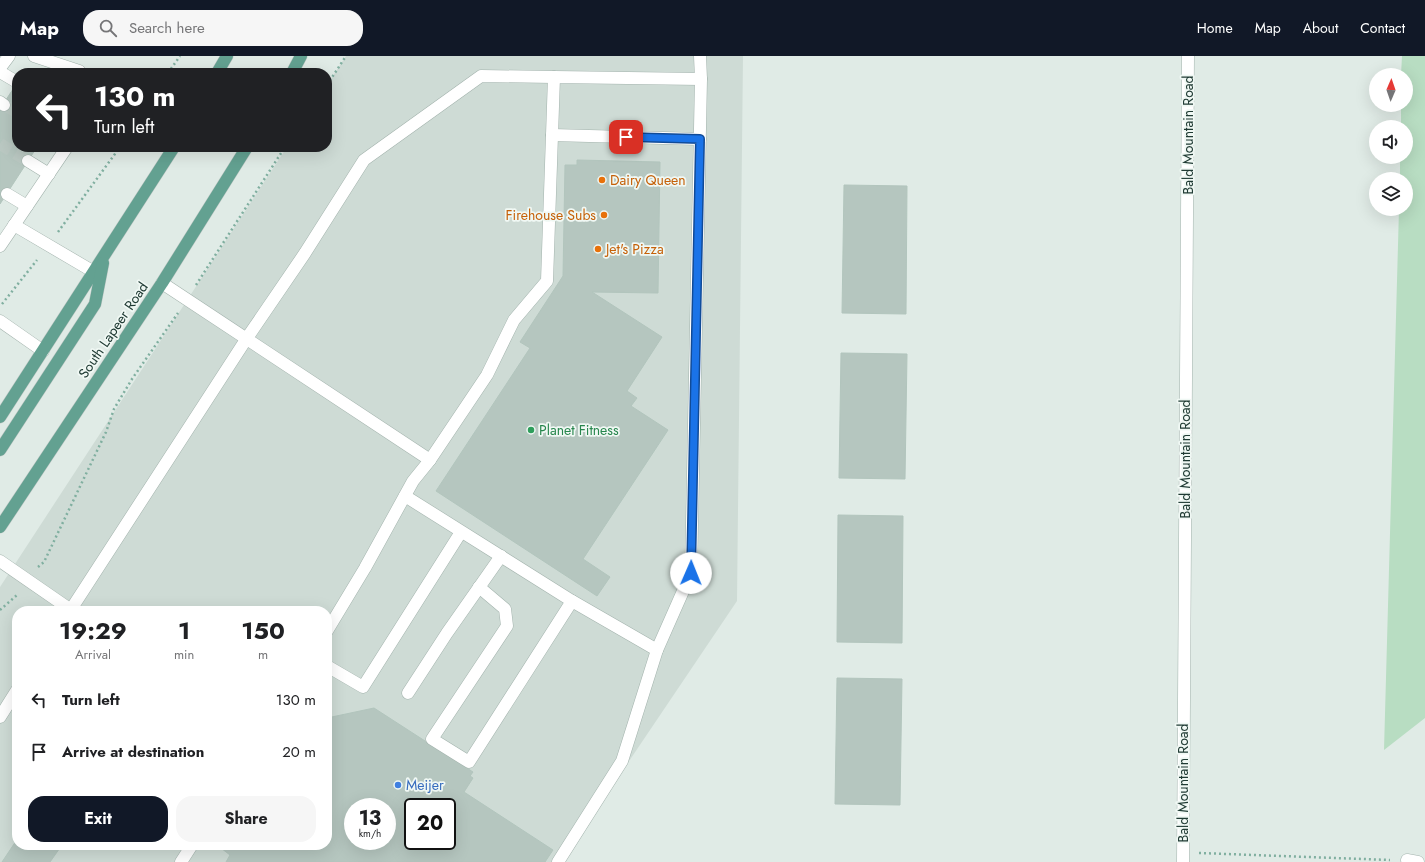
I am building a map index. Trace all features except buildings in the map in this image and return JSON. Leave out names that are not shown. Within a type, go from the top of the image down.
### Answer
[{"type":"main road","points":[[220,68],[227,56]]},
{"type":"main road","points":[[295,68],[301,56]]},
{"type":"main road","points":[[0,416],[171,152]]},
{"type":"main road","name":"South Lapeer Road","points":[[0,527],[162,283],[244,152]]},
{"type":"main road","points":[[0,450],[95,304],[103,258]]},
{"type":"street","points":[[0,68],[10,56]]},
{"type":"street","points":[[34,56],[50,59],[72,68]]},
{"type":"street","points":[[558,862],[622,761],[657,650],[691,573],[702,79],[700,56]]},
{"type":"street","name":"Bald Mountain Road","points":[[1183,857],[1188,56]]},
{"type":"street","points":[[0,72],[12,79]]},
{"type":"street","points":[[74,606],[247,338],[306,253],[364,160],[481,76],[702,79]]},
{"type":"street","points":[[332,623],[365,568],[413,481],[430,460],[487,375],[514,320],[547,281],[554,77]]},
{"type":"street","points":[[552,135],[700,139]]},
{"type":"street","points":[[2,238],[14,225],[64,152]]},
{"type":"street","points":[[28,161],[49,174]]},
{"type":"street","points":[[8,194],[27,206]]},
{"type":"street","points":[[14,225],[94,272]]},
{"type":"street","points":[[162,283],[430,460]]},
{"type":"street","points":[[0,321],[43,351]]},
{"type":"street","points":[[405,496],[572,601],[657,650]]},
{"type":"street","points":[[332,669],[363,687],[461,532]]},
{"type":"street","points":[[408,693],[501,556]]},
{"type":"street","points":[[0,561],[65,606]]},
{"type":"street","points":[[479,587],[505,609],[507,626],[432,739],[469,762],[572,601]]},
{"type":"street","points":[[0,717],[12,698]]},
{"type":"street","points":[[181,862],[189,850]]},
{"type":"path","points":[[172,68],[180,56]]},
{"type":"path","points":[[332,77],[346,56]]},
{"type":"path","points":[[0,306],[48,246],[116,152]]},
{"type":"path","points":[[0,610],[16,596],[44,562],[106,432],[114,409],[132,379],[187,299],[282,152]]},
{"type":"path","points":[[1183,857],[1313,858],[1412,861]]},
{"type":"shaded area","points":[[346,56],[743,56],[737,601],[561,862],[0,862],[0,587],[284,152],[332,152],[332,77]]},
{"type":"green space","points":[[1402,56],[1425,56],[1425,718],[1384,750],[1399,216],[1413,216],[1413,172],[1400,172],[1400,164],[1413,164],[1413,120],[1401,120],[1401,112],[1413,112],[1413,68],[1401,68]]},
{"type":"tunnel","points":[[4,105],[12,109]]},
{"type":"tunnel","points":[[0,144],[12,151]]},
{"type":"tunnel","points":[[13,152],[28,161]]},
{"type":"place","name":"Dairy Queen","points":[[602,180]]},
{"type":"place","name":"Firehouse Subs","points":[[604,215]]},
{"type":"place","name":"Jet's Pizza","points":[[598,249]]},
{"type":"place","name":"Planet Fitness","points":[[531,430]]},
{"type":"place","name":"Meijer","points":[[398,785]]},
{"type":"route","points":[[626,137],[700,139],[691,573]]}]
